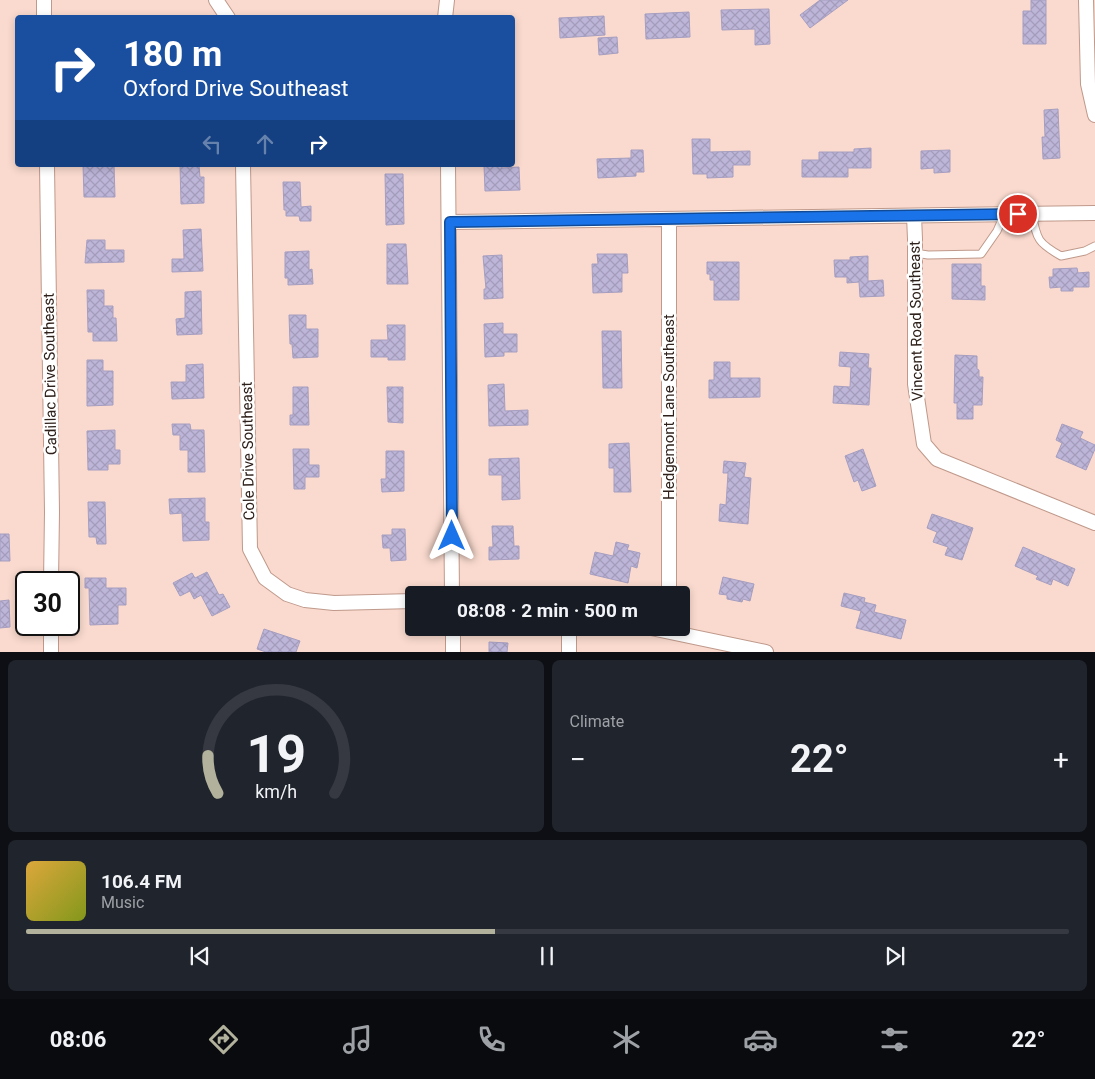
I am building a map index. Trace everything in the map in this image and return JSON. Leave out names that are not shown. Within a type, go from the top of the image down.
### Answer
[{"type":"street","points":[[44,0],[44,15]]},
{"type":"street","points":[[216,0],[226,15]]},
{"type":"street","points":[[446,15],[447,0]]},
{"type":"street","points":[[1086,0],[1088,84],[1095,114]]},
{"type":"street","name":"Cadillac Drive Southeast","points":[[47,167],[52,571]]},
{"type":"street","name":"Cole Drive Southeast","points":[[243,167],[250,549],[265,578],[287,594],[306,600],[334,603],[405,601]]},
{"type":"street","points":[[448,167],[452,586]]},
{"type":"street","points":[[450,222],[1095,213]]},
{"type":"street","name":"Vincent Road Southeast","points":[[914,216],[915,384],[924,444],[937,459],[1095,523]]},
{"type":"street","name":"Hedgemont Lane Southeast","points":[[669,219],[669,586]]},
{"type":"street","points":[[690,635],[766,652]]},
{"type":"street","points":[[51,636],[51,652]]},
{"type":"street","points":[[453,636],[453,652]]},
{"type":"street","points":[[569,636],[569,652]]},
{"type":"lane","points":[[1032,214],[1037,237],[1047,248],[1061,256],[1085,252],[1095,246]]},
{"type":"lane","points":[[915,253],[928,255],[981,254],[1004,215]]},
{"type":"building","points":[[820,0],[848,0],[810,28],[800,15]]},
{"type":"building","points":[[1031,0],[1046,0],[1046,44],[1023,44],[1023,11],[1031,11]]},
{"type":"building","points":[[769,9],[770,44],[755,45],[755,29],[722,30],[721,10]]},
{"type":"building","points":[[689,12],[690,37],[646,39],[645,14]]},
{"type":"building","points":[[604,16],[605,35],[560,38],[559,18]]},
{"type":"building","points":[[617,37],[618,53],[599,55],[598,38]]},
{"type":"building","points":[[1058,109],[1060,158],[1043,159],[1042,137],[1045,137],[1044,110]]},
{"type":"building","points":[[692,139],[710,139],[710,152],[750,151],[750,165],[733,165],[733,177],[707,178],[707,174],[693,174]]},
{"type":"building","points":[[871,148],[871,168],[848,168],[848,177],[802,177],[802,160],[819,160],[819,152],[854,152],[854,149]]},
{"type":"building","points":[[631,150],[643,150],[644,172],[636,172],[636,176],[598,178],[597,159],[631,158]]},
{"type":"building","points":[[950,150],[950,172],[934,173],[934,168],[921,169],[921,151]]},
{"type":"building","points":[[83,167],[114,167],[115,197],[84,197]]},
{"type":"building","points":[[180,167],[199,167],[200,177],[204,177],[204,203],[181,204]]},
{"type":"building","points":[[484,167],[519,167],[520,190],[485,191]]},
{"type":"building","points":[[385,174],[403,174],[404,224],[386,225]]},
{"type":"building","points":[[283,182],[300,182],[301,207],[311,206],[311,221],[300,221],[299,216],[286,216]]},
{"type":"building","points":[[201,229],[203,271],[172,272],[172,259],[184,259],[183,230]]},
{"type":"building","points":[[87,240],[105,240],[105,250],[124,250],[124,262],[85,263]]},
{"type":"building","points":[[387,244],[406,244],[408,284],[387,284]]},
{"type":"building","points":[[309,251],[309,270],[312,269],[313,284],[288,285],[288,278],[285,278],[285,252]]},
{"type":"building","points":[[597,254],[627,254],[628,273],[622,273],[622,292],[593,293],[592,264],[598,264]]},
{"type":"building","points":[[502,255],[503,298],[484,299],[484,289],[486,289],[483,256]]},
{"type":"building","points":[[868,256],[868,281],[883,280],[884,296],[860,297],[859,282],[847,283],[847,277],[835,277],[834,260],[850,260],[850,257]]},
{"type":"building","points":[[707,262],[739,262],[739,300],[714,300],[714,280],[710,280],[710,274],[707,274]]},
{"type":"building","points":[[952,264],[981,264],[981,286],[985,286],[985,300],[952,299]]},
{"type":"building","points":[[1077,268],[1078,273],[1089,272],[1089,287],[1073,287],[1073,291],[1061,291],[1061,287],[1050,288],[1049,277],[1053,277],[1053,269]]},
{"type":"building","points":[[87,290],[104,290],[104,306],[113,306],[113,318],[116,318],[117,341],[93,341],[93,332],[88,332]]},
{"type":"building","points":[[201,291],[202,334],[177,335],[176,319],[185,318],[185,292]]},
{"type":"building","points":[[289,315],[306,315],[306,329],[318,329],[318,357],[293,358],[292,344],[290,344]]},
{"type":"building","points":[[503,323],[503,334],[517,334],[517,352],[504,352],[504,356],[485,357],[484,324]]},
{"type":"building","points":[[387,325],[405,325],[405,360],[371,357],[371,340],[388,340]]},
{"type":"building","points":[[602,331],[621,331],[622,388],[603,388]]},
{"type":"building","points":[[840,352],[869,354],[868,368],[871,368],[869,405],[833,403],[834,386],[850,387],[851,367],[839,366]]},
{"type":"building","points":[[955,355],[977,356],[979,377],[983,377],[982,405],[973,405],[973,419],[957,419],[957,403],[954,403]]},
{"type":"building","points":[[87,360],[103,360],[103,371],[113,371],[113,405],[87,406]]},
{"type":"building","points":[[714,362],[730,362],[730,378],[760,378],[760,397],[709,398],[709,380],[714,380]]},
{"type":"building","points":[[203,364],[204,398],[172,399],[171,382],[186,382],[186,365]]},
{"type":"building","points":[[504,384],[505,411],[528,410],[528,425],[489,426],[488,385]]},
{"type":"building","points":[[293,387],[308,387],[309,425],[290,425],[290,415],[293,415]]},
{"type":"building","points":[[387,387],[403,387],[403,423],[388,422]]},
{"type":"building","points":[[172,424],[190,424],[191,430],[204,430],[205,472],[188,472],[188,450],[180,450],[180,435],[173,435]]},
{"type":"building","points":[[1062,424],[1083,432],[1080,438],[1095,445],[1086,470],[1056,457],[1062,443],[1056,440]]},
{"type":"building","points":[[115,430],[115,450],[120,450],[120,464],[108,464],[108,470],[88,470],[87,431]]},
{"type":"building","points":[[629,443],[631,492],[614,492],[614,468],[609,468],[609,444]]},
{"type":"building","points":[[293,449],[309,449],[309,465],[319,465],[319,477],[305,477],[305,489],[294,489]]},
{"type":"building","points":[[863,449],[876,486],[862,491],[858,480],[854,482],[845,456]]},
{"type":"building","points":[[386,451],[404,451],[404,491],[382,492],[381,479],[386,479]]},
{"type":"building","points":[[519,458],[520,499],[502,500],[502,475],[489,475],[489,459]]},
{"type":"building","points":[[724,461],[746,463],[744,477],[751,478],[748,524],[719,521],[720,504],[726,505],[728,473],[723,473]]},
{"type":"building","points":[[205,498],[205,522],[209,522],[209,540],[183,541],[182,513],[170,514],[169,499]]},
{"type":"building","points":[[88,502],[105,502],[106,544],[97,544],[96,537],[89,537]]},
{"type":"building","points":[[932,514],[973,528],[962,560],[945,555],[948,547],[933,542],[937,532],[927,528]]},
{"type":"building","points":[[492,526],[513,526],[514,546],[519,546],[519,559],[489,560],[489,547],[493,547]]},
{"type":"building","points":[[392,529],[405,529],[406,560],[391,561],[390,548],[383,548],[382,535],[392,535]]},
{"type":"building","points":[[0,534],[9,534],[10,561],[0,561]]},
{"type":"building","points":[[616,542],[629,545],[627,550],[640,553],[637,568],[631,566],[628,583],[590,574],[595,552],[613,556]]},
{"type":"building","points":[[1023,547],[1075,569],[1068,586],[1053,579],[1051,585],[1036,579],[1038,576],[1015,566]]},
{"type":"building","points":[[207,572],[219,595],[223,594],[230,607],[212,616],[201,595],[194,599],[190,591],[180,596],[173,583],[192,573],[195,578]]},
{"type":"building","points":[[723,577],[754,584],[750,601],[743,599],[742,602],[727,599],[727,595],[719,594]]},
{"type":"building","points":[[85,578],[106,578],[106,588],[126,588],[126,605],[118,605],[118,624],[90,625],[89,588],[85,588]]},
{"type":"building","points":[[844,593],[865,598],[864,602],[876,605],[874,612],[906,620],[901,639],[856,628],[861,611],[841,606]]},
{"type":"building","points":[[9,600],[10,627],[0,628],[0,601]]},
{"type":"building","points":[[264,629],[300,641],[296,652],[266,652],[257,649]]},
{"type":"building","points":[[489,642],[508,643],[507,652],[489,652]]},
{"type":"route","points":[[452,536],[450,222],[1018,214]]}]
